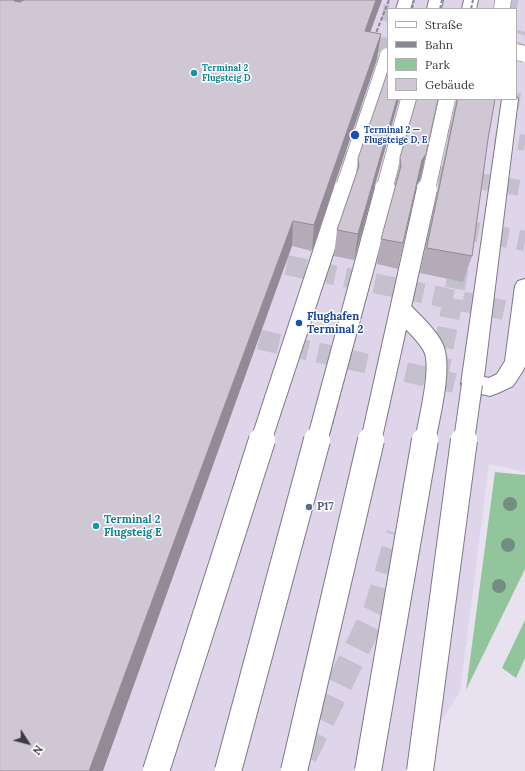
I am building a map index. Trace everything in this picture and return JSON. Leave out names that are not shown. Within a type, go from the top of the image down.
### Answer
[{"type":"lane","points":[[156,771],[299,323],[387,59]]},
{"type":"lane","points":[[228,771],[409,100]]},
{"type":"lane","points":[[294,771],[401,310],[448,100]]},
{"type":"lane","points":[[420,771],[510,100]]},
{"type":"lane","points":[[472,384],[490,387],[505,380],[516,363],[525,286]]},
{"type":"lane","points":[[368,771],[436,376],[436,354],[431,343],[424,333],[413,324],[401,310]]},
{"type":"shaded area","points":[[0,0],[525,0],[525,472],[489,464],[460,692],[409,771],[0,771]]},
{"type":"green space","points":[[495,472],[525,475],[525,569],[466,690]]},
{"type":"green space","points":[[525,620],[525,658],[516,678],[502,668]]},
{"type":"building","name":"Terminal 2 Flugsteig E","points":[[0,0],[14,0],[20,2],[24,0],[376,0],[365,31],[381,34],[314,225],[293,221],[89,771],[0,771]]},
{"type":"building","points":[[387,74],[387,100],[397,100],[358,234],[337,230],[359,166],[358,159]]},
{"type":"building","points":[[417,100],[438,100],[426,154],[422,160],[403,243],[381,239],[401,166],[400,158]]},
{"type":"building","points":[[458,100],[495,100],[472,256],[427,248]]},
{"type":"tunnel","points":[[502,0],[525,3]]},
{"type":"tunnel","points":[[359,9],[387,13]]},
{"type":"tunnel","points":[[517,55],[525,32]]},
{"type":"tunnel","points":[[350,41],[387,46]]},
{"type":"tunnel","points":[[511,100],[525,102]]},
{"type":"tunnel","points":[[329,111],[525,143]]},
{"type":"tunnel","points":[[314,152],[525,189]]},
{"type":"tunnel","points":[[400,218],[525,241]]},
{"type":"tunnel","points":[[453,299],[462,251]]},
{"type":"tunnel","points":[[257,259],[453,299]]},
{"type":"tunnel","points":[[438,377],[453,299]]},
{"type":"tunnel","points":[[453,299],[504,310]]},
{"type":"tunnel","points":[[230,333],[490,391]]},
{"type":"tunnel","points":[[304,756],[377,608],[399,534]]},
{"type":"railway","points":[[372,43],[389,0]]},
{"type":"railway","points":[[412,8],[414,0]]},
{"type":"railway","points":[[440,8],[442,0]]},
{"type":"railway","points":[[471,8],[473,0]]},
{"type":"railway","points":[[327,441],[374,264]]},
{"type":"railway","points":[[377,441],[415,272]]},
{"type":"railway","points":[[239,771],[327,440]]},
{"type":"railway","points":[[304,771],[378,440]]},
{"type":"place","name":"Terminal 2 Flugsteig D","points":[[194,73]]},
{"type":"place","name":"Terminal 2 — Flugsteige D, E","points":[[355,135]]},
{"type":"place","name":"Flughafen Terminal 2","points":[[299,323]]},
{"type":"place","name":"P17","points":[[309,507]]},
{"type":"place","name":"Terminal 2 Flugsteig E","points":[[96,526]]}]
